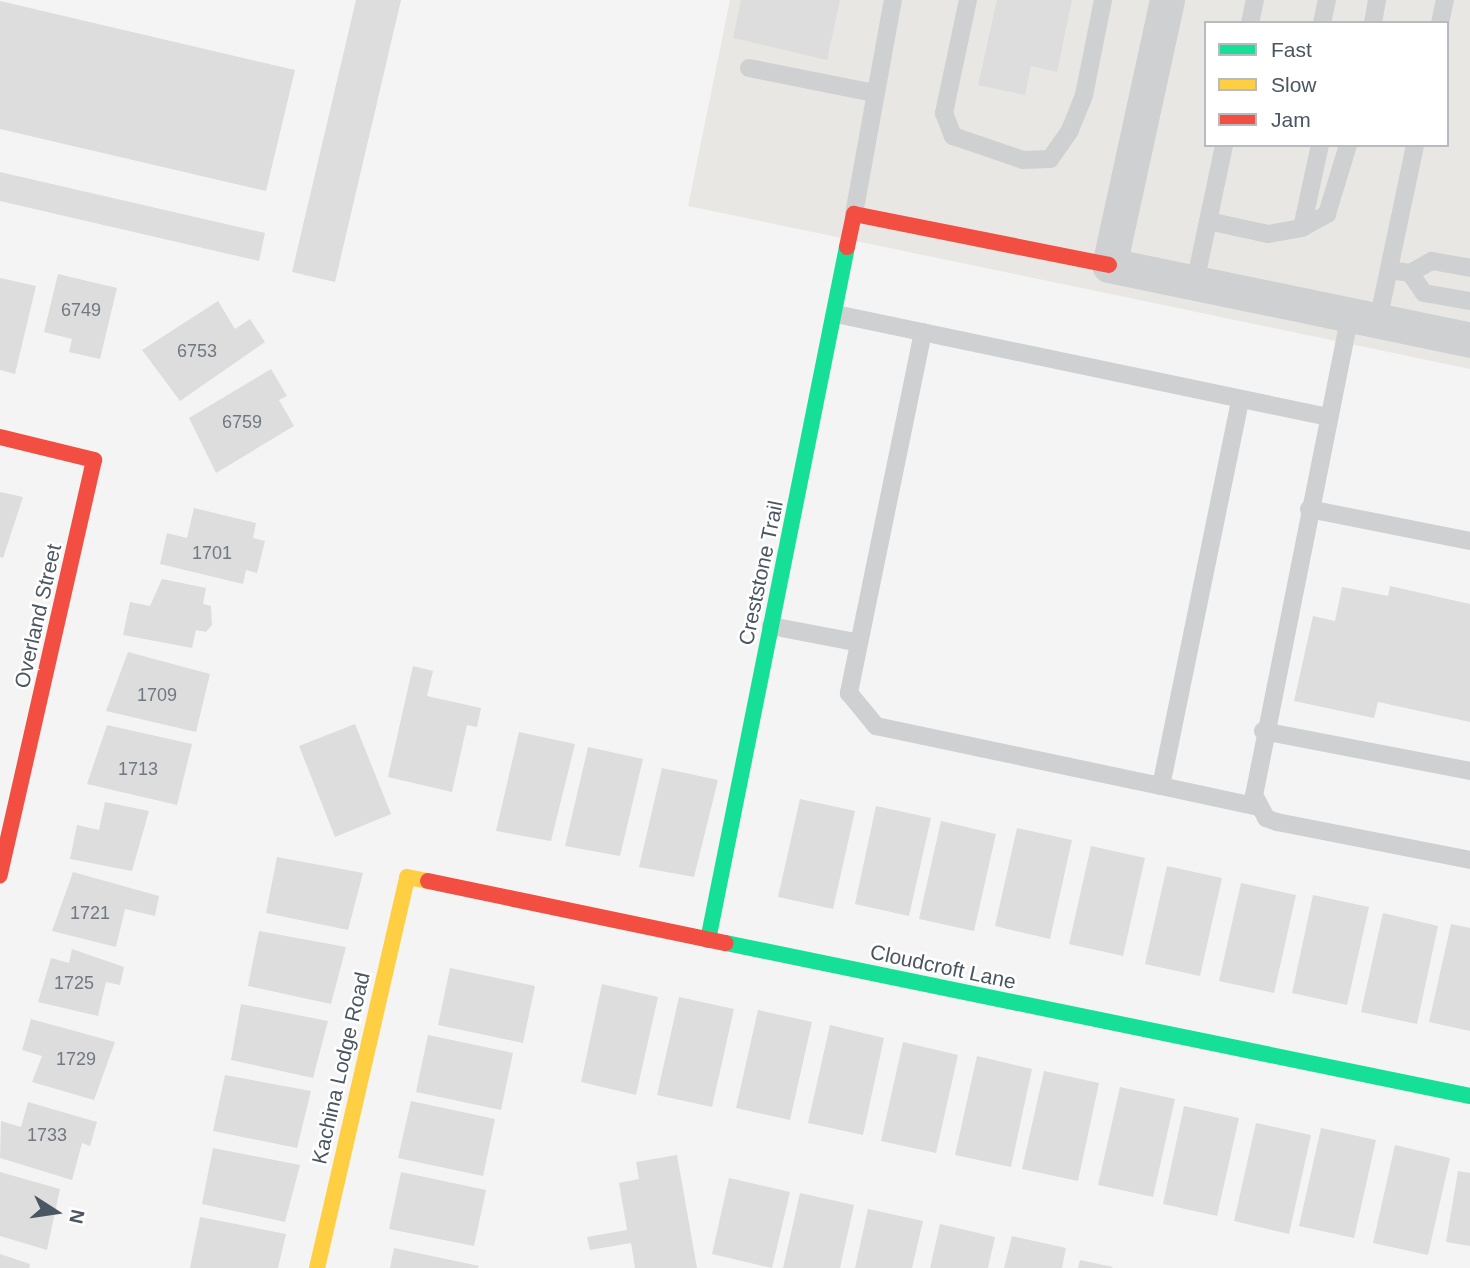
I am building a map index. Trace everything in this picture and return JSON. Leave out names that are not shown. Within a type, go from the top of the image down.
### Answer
[{"type":"street","points":[[1109,265],[1167,0]]},
{"type":"street","points":[[854,214],[1470,340]]},
{"type":"street","name":"Creststone Trail","points":[[708,940],[854,214]]},
{"type":"street","name":"Overland Street","points":[[0,437],[94,460],[0,875]]},
{"type":"street","name":"Cloudcroft Lane","points":[[407,877],[1470,1096]]},
{"type":"street","name":"Kachina Lodge Road","points":[[317,1268],[407,877]]},
{"type":"lane","points":[[854,214],[893,0]]},
{"type":"lane","points":[[968,0],[944,113],[953,136],[1023,160],[1050,159],[1070,130],[1084,95],[1103,0]]},
{"type":"lane","points":[[1250,21],[1255,0]]},
{"type":"lane","points":[[1322,21],[1327,0]]},
{"type":"lane","points":[[1373,21],[1377,0]]},
{"type":"lane","points":[[1440,21],[1445,0]]},
{"type":"lane","points":[[749,68],[874,93]]},
{"type":"lane","points":[[1195,282],[1224,147]]},
{"type":"lane","points":[[1302,228],[1320,147]]},
{"type":"lane","points":[[1208,221],[1268,234],[1302,228],[1327,214],[1347,147]]},
{"type":"lane","points":[[1259,807],[1253,781],[1328,417],[1364,318],[1389,270],[1415,147]]},
{"type":"lane","points":[[1389,270],[1410,273],[1432,261],[1470,268]]},
{"type":"lane","points":[[1410,273],[1424,293],[1470,301]]},
{"type":"lane","points":[[835,314],[1328,417]]},
{"type":"lane","points":[[923,332],[855,642],[849,693],[876,726],[1259,807],[1277,822],[1470,860]]},
{"type":"lane","points":[[1161,786],[1240,400]]},
{"type":"lane","points":[[1309,509],[1470,541]]},
{"type":"lane","points":[[771,626],[855,642]]},
{"type":"lane","points":[[1263,731],[1470,771]]},
{"type":"shaded area","points":[[730,0],[1470,0],[1470,369],[688,206]]},
{"type":"building","points":[[356,0],[401,0],[335,282],[292,272]]},
{"type":"building","points":[[741,0],[840,0],[827,60],[733,38]]},
{"type":"building","points":[[997,0],[1072,0],[1057,72],[1031,66],[1025,95],[978,85]]},
{"type":"building","points":[[0,1],[295,70],[266,191],[0,129]]},
{"type":"building","points":[[0,172],[265,233],[259,261],[0,201]]},
{"type":"building","points":[[58,274],[117,288],[100,359],[69,352],[72,339],[44,332]]},
{"type":"building","points":[[0,278],[36,286],[15,374],[0,370]]},
{"type":"building","points":[[218,301],[235,329],[250,319],[265,342],[180,401],[142,350]]},
{"type":"building","points":[[271,369],[287,396],[279,400],[294,426],[216,473],[189,418]]},
{"type":"building","points":[[0,492],[23,497],[3,558],[0,557]]},
{"type":"building","points":[[194,508],[256,523],[253,538],[265,541],[257,573],[246,570],[243,584],[160,564],[167,533],[187,538]]},
{"type":"building","points":[[162,579],[206,588],[203,604],[211,606],[212,625],[206,632],[196,630],[192,648],[123,635],[130,602],[150,606]]},
{"type":"building","points":[[1390,586],[1470,604],[1470,722],[1378,702],[1374,718],[1294,701],[1313,616],[1335,621],[1342,587],[1388,596]]},
{"type":"building","points":[[128,652],[210,674],[196,732],[106,711]]},
{"type":"building","points":[[413,666],[433,671],[427,696],[481,708],[477,727],[467,725],[452,792],[388,777]]},
{"type":"building","points":[[355,724],[391,814],[335,837],[299,746]]},
{"type":"building","points":[[107,725],[192,744],[177,805],[87,784]]},
{"type":"building","points":[[519,732],[575,744],[551,841],[496,831]]},
{"type":"building","points":[[588,747],[643,759],[620,856],[565,846]]},
{"type":"building","points":[[662,768],[718,780],[694,877],[639,867]]},
{"type":"building","points":[[800,799],[855,811],[833,909],[778,897]]},
{"type":"building","points":[[105,802],[149,811],[132,871],[70,859],[77,825],[99,830]]},
{"type":"building","points":[[876,806],[931,818],[909,916],[855,904]]},
{"type":"building","points":[[941,821],[996,834],[974,931],[919,919]]},
{"type":"building","points":[[1017,828],[1072,840],[1050,939],[995,926]]},
{"type":"building","points":[[1091,846],[1145,858],[1123,956],[1069,944]]},
{"type":"building","points":[[277,857],[363,873],[348,930],[266,913]]},
{"type":"building","points":[[1167,866],[1222,878],[1200,976],[1145,964]]},
{"type":"building","points":[[73,872],[159,896],[155,916],[125,909],[116,947],[52,931]]},
{"type":"building","points":[[1241,883],[1296,895],[1274,993],[1219,981]]},
{"type":"building","points":[[1313,895],[1369,907],[1347,1005],[1292,993]]},
{"type":"building","points":[[1383,913],[1438,926],[1417,1024],[1361,1012]]},
{"type":"building","points":[[1451,924],[1470,928],[1470,1031],[1429,1022]]},
{"type":"building","points":[[259,931],[346,947],[331,1004],[248,986]]},
{"type":"building","points":[[72,949],[124,967],[120,985],[106,982],[98,1016],[38,1002],[51,958],[69,963]]},
{"type":"building","points":[[450,968],[535,986],[523,1043],[438,1025]]},
{"type":"building","points":[[602,984],[658,997],[636,1095],[581,1082]]},
{"type":"building","points":[[679,997],[734,1009],[712,1107],[657,1095]]},
{"type":"building","points":[[241,1004],[328,1021],[313,1078],[231,1060]]},
{"type":"building","points":[[758,1010],[812,1022],[790,1120],[736,1108]]},
{"type":"building","points":[[31,1019],[115,1042],[94,1100],[32,1082],[42,1056],[22,1050]]},
{"type":"building","points":[[830,1025],[884,1038],[863,1135],[808,1123]]},
{"type":"building","points":[[428,1035],[513,1053],[501,1110],[416,1092]]},
{"type":"building","points":[[903,1042],[958,1055],[936,1153],[881,1141]]},
{"type":"building","points":[[977,1056],[1032,1069],[1011,1167],[955,1155]]},
{"type":"building","points":[[1044,1071],[1099,1083],[1078,1181],[1022,1169]]},
{"type":"building","points":[[225,1075],[311,1091],[297,1148],[213,1131]]},
{"type":"building","points":[[1120,1087],[1175,1099],[1153,1197],[1098,1185]]},
{"type":"building","points":[[411,1101],[495,1119],[483,1176],[398,1158]]},
{"type":"building","points":[[28,1102],[97,1122],[90,1146],[82,1143],[72,1180],[0,1158],[1,1121],[21,1127]]},
{"type":"building","points":[[1184,1106],[1239,1118],[1217,1216],[1163,1204]]},
{"type":"building","points":[[1256,1123],[1311,1135],[1289,1234],[1234,1221]]},
{"type":"building","points":[[1321,1128],[1376,1140],[1354,1238],[1299,1226]]},
{"type":"building","points":[[1395,1145],[1450,1158],[1428,1255],[1373,1243]]},
{"type":"building","points":[[213,1148],[300,1165],[285,1222],[202,1204]]},
{"type":"building","points":[[677,1155],[697,1268],[635,1268],[631,1243],[590,1250],[587,1237],[627,1230],[619,1183],[639,1179],[636,1162]]},
{"type":"building","points":[[1458,1171],[1470,1173],[1470,1246],[1446,1242]]},
{"type":"building","points":[[0,1172],[60,1189],[47,1250],[0,1236]]},
{"type":"building","points":[[401,1172],[486,1190],[474,1246],[389,1229]]},
{"type":"building","points":[[729,1178],[790,1192],[772,1268],[712,1254]]},
{"type":"building","points":[[800,1193],[854,1205],[840,1268],[783,1268]]},
{"type":"building","points":[[868,1209],[923,1221],[912,1268],[855,1268]]},
{"type":"building","points":[[200,1217],[286,1234],[278,1268],[190,1268]]},
{"type":"building","points":[[940,1224],[995,1237],[988,1268],[930,1268]]},
{"type":"building","points":[[1012,1236],[1066,1248],[1062,1268],[1004,1268]]},
{"type":"building","points":[[394,1248],[479,1266],[390,1268]]},
{"type":"building","points":[[0,1254],[30,1264],[29,1268],[0,1268]]},
{"type":"building","points":[[1080,1260],[1113,1267],[1078,1268]]},
{"type":"traffic: fast","points":[[708,940],[847,247]]},
{"type":"traffic: fast","points":[[726,943],[1470,1096]]},
{"type":"traffic: slow","points":[[317,1268],[407,877],[428,881]]},
{"type":"traffic: jam","points":[[847,247],[854,214],[1109,265]]},
{"type":"traffic: jam","points":[[0,437],[94,460],[0,875]]},
{"type":"traffic: jam","points":[[428,881],[726,943]]}]
